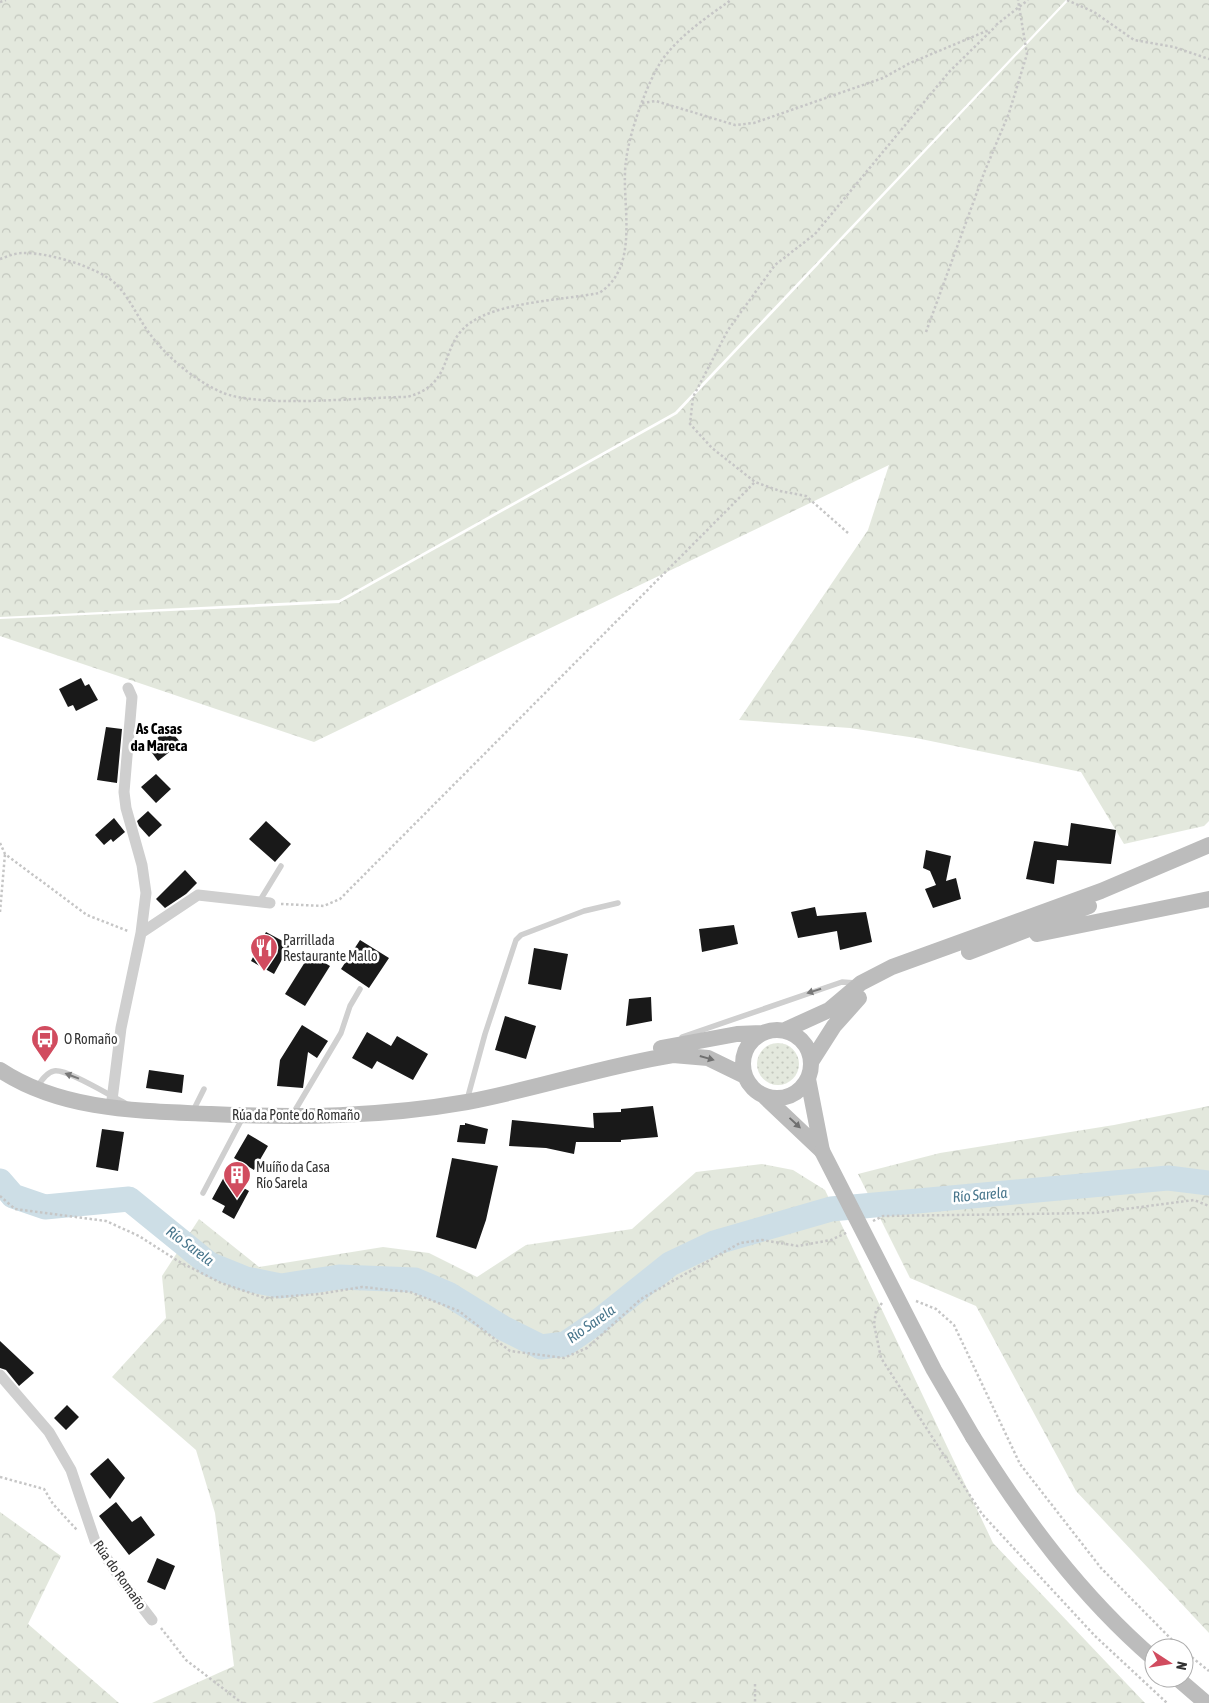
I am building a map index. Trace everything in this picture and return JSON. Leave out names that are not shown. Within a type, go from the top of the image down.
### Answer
[{"type":"main road","points":[[590,1073],[653,1050],[720,1037],[785,1030],[829,1010],[861,983],[892,967],[970,940],[1143,874],[1209,845]]},
{"type":"main road","points":[[1144,1649],[1112,1619],[1058,1561],[1004,1488],[973,1437],[930,1362],[822,1151],[808,1079],[811,1062],[843,1014],[864,994],[894,978],[998,941],[1159,878],[1209,850]]},
{"type":"main road","points":[[998,941],[1209,899]]},
{"type":"main road","points":[[970,940],[1003,932],[1052,916],[1064,916],[1072,924],[1081,925]]},
{"type":"main road","points":[[785,1030],[801,1040],[807,1047],[811,1062]]},
{"type":"main road","points":[[762,1033],[752,1040],[745,1049],[742,1060],[745,1076],[756,1092],[765,1097],[822,1151]]},
{"type":"main road","points":[[590,1073],[655,1058],[685,1055],[717,1062],[745,1076]]},
{"type":"main road","name":"Rúa da Ponte do Romaño","points":[[2,1071],[35,1088],[66,1099],[112,1103],[145,1111],[244,1116],[362,1115],[467,1102],[590,1073]]},
{"type":"main road","points":[[765,1097],[776,1099],[787,1097],[797,1092],[808,1079]]},
{"type":"main road","points":[[1189,1688],[1206,1703]]},
{"type":"street","points":[[112,1103],[121,1028],[141,934],[146,893],[124,792],[132,697],[128,688]]},
{"type":"street","points":[[141,934],[198,895],[264,902]]},
{"type":"street","name":"Rúa do Romaño","points":[[0,1375],[53,1440],[71,1470],[94,1538],[122,1581],[152,1620]]},
{"type":"lane","points":[[264,902],[282,866]]},
{"type":"lane","points":[[467,1102],[482,1043],[516,940],[521,935],[584,911],[618,903]]},
{"type":"lane","points":[[653,1050],[693,1033],[842,982],[861,983]]},
{"type":"lane","points":[[292,1116],[341,1033],[350,1006],[360,990]]},
{"type":"lane","points":[[693,1033],[720,1037]]},
{"type":"lane","points":[[35,1088],[51,1072],[56,1070],[87,1082],[112,1103]]},
{"type":"lane","points":[[192,1113],[204,1089]]},
{"type":"lane","points":[[203,1193],[244,1116]]},
{"type":"path","points":[[0,2],[6,0]]},
{"type":"path","points":[[0,259],[20,253],[38,254],[98,272],[117,285],[148,332],[170,355],[189,372],[224,394],[270,400],[406,397],[423,393],[437,380],[457,337],[469,323],[490,312],[600,293],[611,286],[621,264],[626,237],[625,162],[630,139],[642,103],[661,61],[678,41],[730,0]]},
{"type":"path","points":[[926,332],[984,173],[1009,114],[1027,54],[1018,0]]},
{"type":"path","points":[[848,533],[806,496],[780,491],[755,482],[712,448],[690,424],[693,397],[728,330],[775,264],[815,234],[949,72],[1019,5],[1028,0]]},
{"type":"path","points":[[1067,0],[1094,12],[1134,40],[1174,47],[1209,59]]},
{"type":"path","points":[[642,103],[656,101],[735,125],[754,123],[883,78],[910,64],[983,34],[996,26]]},
{"type":"path","points":[[264,902],[324,906],[340,899],[755,482]]},
{"type":"path","points":[[0,843],[5,854],[87,915],[141,934]]},
{"type":"path","points":[[0,912],[5,854]]},
{"type":"path","points":[[0,1196],[15,1209],[106,1222],[139,1236],[178,1261],[221,1283],[265,1298],[319,1294],[362,1287],[410,1292],[460,1311],[510,1351],[564,1358],[587,1348],[641,1299],[740,1243],[762,1240],[798,1246],[831,1240],[857,1228]]},
{"type":"path","points":[[866,1224],[883,1216],[1095,1213],[1194,1200],[1209,1206]]},
{"type":"path","points":[[909,1300],[923,1303],[936,1309],[954,1325],[1020,1464],[1101,1568],[1170,1638]]},
{"type":"path","points":[[883,1302],[876,1311],[874,1324],[881,1358],[982,1514],[1094,1636],[1167,1703]]},
{"type":"path","points":[[0,1477],[44,1489],[53,1504],[74,1527],[83,1535],[94,1538]]},
{"type":"path","points":[[152,1620],[186,1660],[242,1703]]},
{"type":"path","points":[[1194,1659],[1209,1672]]},
{"type":"path","points":[[755,1684],[755,1703]]},
{"type":"green space","points":[[0,0],[1066,0],[675,412],[339,600],[0,617]]},
{"type":"green space","points":[[1069,0],[1209,0],[1209,821],[1204,826],[1124,844],[1081,772],[916,738],[850,728],[739,720],[868,530],[889,465],[314,742],[0,636],[0,619],[339,603],[677,414]]},
{"type":"green space","points":[[778,1043],[793,1049],[799,1064],[793,1079],[778,1085],[763,1079],[757,1064],[763,1049]]},
{"type":"green space","points":[[1209,1106],[1209,1633],[1076,1491],[976,1306],[910,1278],[858,1174],[940,1153],[1114,1125]]},
{"type":"green space","points":[[762,1164],[793,1170],[825,1190],[993,1543],[1145,1703],[152,1703],[234,1666],[215,1513],[196,1450],[112,1377],[166,1318],[162,1276],[199,1219],[259,1267],[383,1247],[429,1253],[477,1277],[526,1245],[632,1229],[696,1172]]},
{"type":"green space","points":[[0,1512],[61,1556],[28,1624],[119,1703],[0,1703]]},
{"type":"building","points":[[81,678],[85,686],[89,684],[98,700],[76,711],[73,705],[68,707],[59,689]]},
{"type":"building","points":[[106,727],[122,729],[117,783],[97,780]]},
{"type":"building","points":[[169,729],[181,743],[158,761],[147,746]]},
{"type":"building","points":[[156,774],[171,789],[156,803],[141,787]]},
{"type":"building","points":[[148,811],[162,825],[149,837],[137,821]]},
{"type":"building","points":[[114,818],[125,832],[113,842],[111,839],[104,845],[95,835]]},
{"type":"building","points":[[266,821],[291,844],[275,862],[249,839]]},
{"type":"building","points":[[1071,823],[1116,830],[1111,864],[1057,860],[1054,884],[1026,879],[1034,841],[1068,846]]},
{"type":"building","points":[[926,850],[951,856],[946,881],[956,878],[961,899],[933,908],[925,889],[936,885],[930,871],[923,868]]},
{"type":"building","points":[[185,870],[197,883],[186,894],[165,908],[156,899]]},
{"type":"building","points":[[815,907],[817,916],[866,912],[872,942],[840,950],[837,931],[798,938],[791,912]]},
{"type":"building","points":[[734,925],[738,944],[702,952],[699,929]]},
{"type":"building","points":[[266,932],[290,945],[274,974],[251,961]]},
{"type":"building","points":[[360,940],[389,958],[369,988],[341,969]]},
{"type":"building","points":[[534,948],[568,954],[561,990],[528,984]]},
{"type":"building","points":[[310,954],[330,966],[305,1006],[285,994]]},
{"type":"building","points":[[651,997],[652,1021],[626,1026],[629,999]]},
{"type":"building","points":[[505,1016],[536,1026],[526,1059],[495,1050]]},
{"type":"building","points":[[302,1025],[328,1041],[317,1058],[308,1052],[303,1088],[277,1086],[280,1060]]},
{"type":"building","points":[[367,1032],[391,1046],[397,1036],[428,1054],[413,1080],[377,1061],[372,1069],[352,1058]]},
{"type":"building","points":[[149,1070],[184,1075],[182,1093],[146,1088]]},
{"type":"building","points":[[653,1106],[658,1137],[621,1140],[621,1142],[576,1142],[574,1154],[546,1148],[509,1146],[512,1120],[594,1128],[593,1113],[621,1112],[621,1109]]},
{"type":"building","points":[[465,1123],[488,1129],[485,1144],[457,1142],[460,1125],[465,1125]]},
{"type":"building","points":[[102,1129],[124,1132],[118,1171],[96,1167]]},
{"type":"building","points":[[248,1134],[268,1146],[254,1170],[234,1158]]},
{"type":"building","points":[[452,1158],[498,1166],[486,1220],[476,1249],[436,1237]]},
{"type":"building","points":[[224,1177],[249,1191],[234,1219],[222,1212],[225,1206],[212,1199]]},
{"type":"building","points":[[0,1341],[34,1373],[19,1386],[6,1370],[0,1368]]},
{"type":"building","points":[[67,1405],[79,1417],[66,1430],[54,1418]]},
{"type":"building","points":[[108,1458],[125,1478],[110,1499],[90,1474]]},
{"type":"building","points":[[116,1502],[132,1522],[141,1516],[155,1535],[129,1555],[99,1516]]},
{"type":"building","points":[[157,1558],[175,1566],[165,1590],[147,1582]]},
{"type":"waterway","name":"Río Sarela","points":[[0,1181],[13,1196],[45,1207],[129,1199],[209,1264],[246,1279],[281,1286],[339,1277],[415,1280],[448,1294],[503,1328],[541,1347],[565,1344],[600,1320],[670,1264],[714,1243],[831,1209],[1168,1178],[1209,1183]]},
{"type":"place","name":"Parrillada Restaurante Mallo","points":[[264,972]]},
{"type":"place","name":"O Romaño","points":[[45,1063]]},
{"type":"place","name":"Muíño da Casa Río Sarela","points":[[237,1199]]},
{"type":"district","name":"As Casas da Mareca","points":[[159,738]]}]
